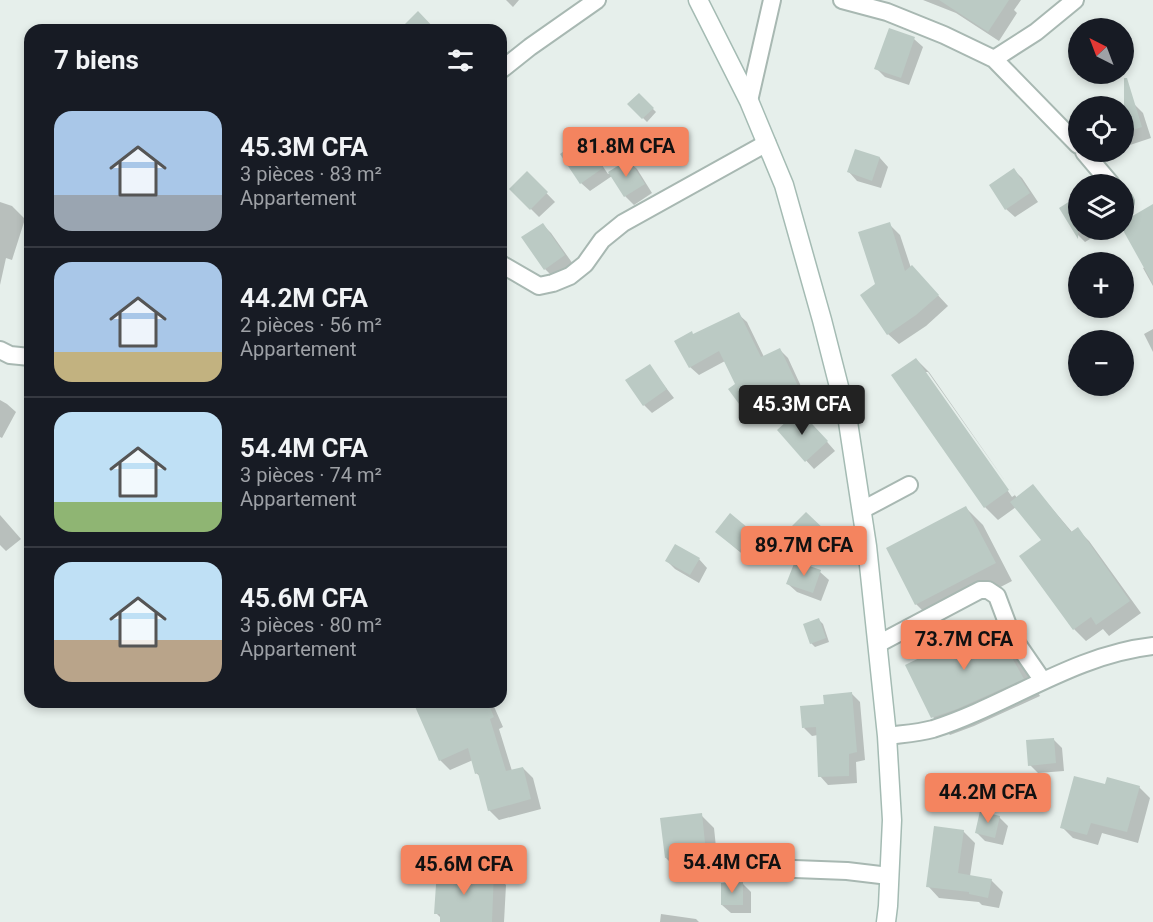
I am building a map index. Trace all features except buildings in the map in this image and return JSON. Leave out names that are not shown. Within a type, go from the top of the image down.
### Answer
[{"type":"street","points":[[507,65],[597,0]]},
{"type":"street","points":[[698,0],[749,101],[784,185],[848,422],[862,510],[887,736],[892,820],[886,922]]},
{"type":"street","points":[[749,101],[772,0]]},
{"type":"street","points":[[842,0],[887,12],[944,35],[994,59],[1068,135]]},
{"type":"street","points":[[994,59],[1036,32],[1075,0]]},
{"type":"street","points":[[507,267],[539,286],[570,276],[585,264],[602,240],[623,224],[767,143]]},
{"type":"street","points":[[1092,162],[1103,174]]},
{"type":"street","points":[[0,350],[10,355],[24,356]]},
{"type":"street","points":[[862,510],[909,485]]},
{"type":"street","points":[[878,644],[980,590],[988,590],[997,596],[1012,636],[1042,681]]},
{"type":"street","points":[[887,736],[932,729],[1084,663],[1130,649],[1153,646]]},
{"type":"street","points":[[719,866],[847,871],[890,876]]}]
